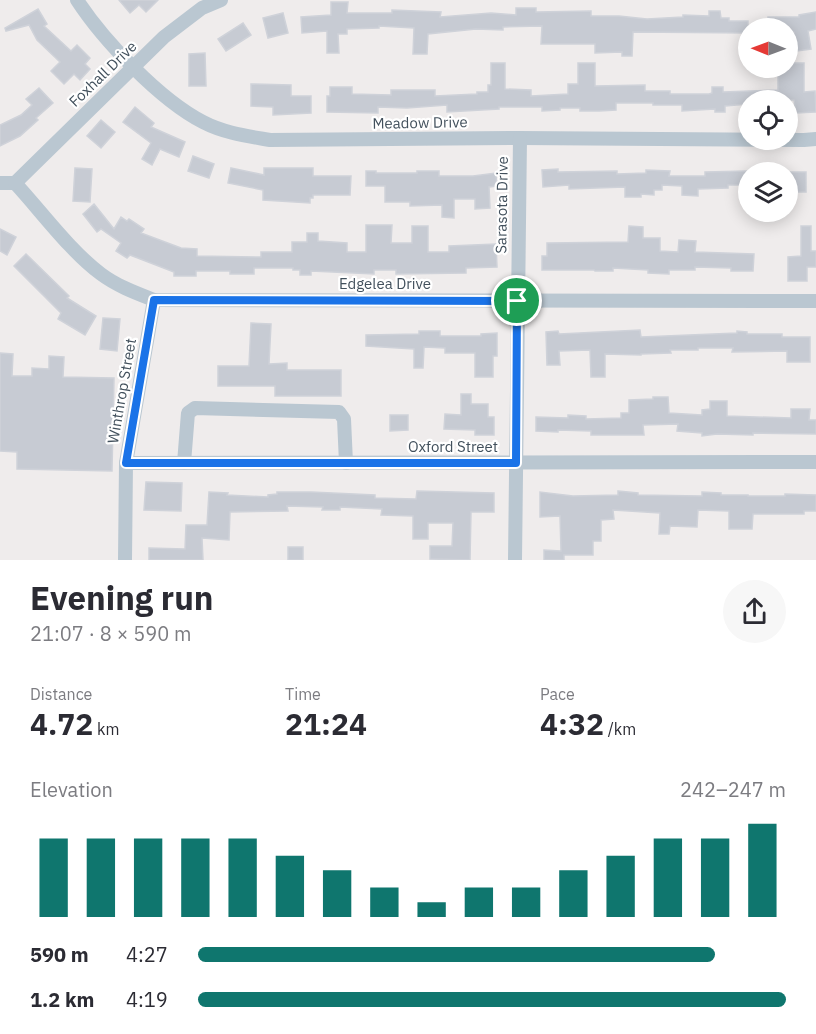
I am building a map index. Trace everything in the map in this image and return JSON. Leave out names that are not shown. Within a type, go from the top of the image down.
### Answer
[{"type":"street","name":"Meadow Drive","points":[[77,0],[87,16],[134,67],[171,100],[203,122],[235,134],[270,140],[816,139]]},
{"type":"street","name":"Foxhall Drive","points":[[15,183],[164,37],[202,8],[221,0]]},
{"type":"street","name":"Sarasota Drive","points":[[515,560],[520,138]]},
{"type":"street","points":[[0,183],[15,183]]},
{"type":"street","name":"Edgelea Drive","points":[[15,183],[100,274],[122,287],[154,300],[816,301]]},
{"type":"street","name":"Winthrop Street","points":[[125,560],[126,463],[154,300]]},
{"type":"street","points":[[184,462],[188,413],[195,408],[339,412],[344,419],[346,463]]},
{"type":"street","name":"Oxford Street","points":[[126,463],[816,462]]},
{"type":"building","points":[[119,0],[158,0],[146,12],[139,5],[130,13]]},
{"type":"building","points":[[331,2],[348,2],[347,13],[392,13],[392,10],[441,12],[440,17],[491,13],[516,15],[516,8],[536,8],[536,12],[591,11],[591,16],[647,19],[683,17],[683,15],[709,16],[709,11],[720,11],[721,18],[738,21],[738,33],[633,32],[632,56],[622,56],[622,52],[595,53],[595,44],[541,44],[542,26],[503,27],[503,30],[476,29],[428,34],[427,54],[413,54],[414,28],[379,26],[379,28],[347,29],[347,34],[338,34],[339,53],[327,53],[327,31],[302,33],[301,17],[331,15]]},
{"type":"building","points":[[38,9],[47,24],[44,26],[71,51],[77,45],[90,58],[85,64],[90,69],[80,80],[74,74],[64,84],[51,71],[60,62],[37,40],[29,25],[6,31],[5,28]]},
{"type":"building","points":[[816,12],[816,29],[808,31],[811,49],[798,51],[798,18],[768,18],[799,17],[799,15]]},
{"type":"building","points":[[283,13],[288,33],[268,38],[263,18]]},
{"type":"building","points":[[243,23],[251,35],[226,51],[218,39]]},
{"type":"building","points":[[205,53],[206,86],[189,86],[189,54]]},
{"type":"building","points":[[491,63],[505,63],[505,89],[531,90],[531,96],[568,94],[568,84],[578,84],[578,63],[595,63],[595,86],[645,85],[645,91],[670,91],[670,94],[709,94],[712,93],[712,87],[723,87],[723,92],[738,91],[738,105],[725,106],[725,112],[715,112],[715,109],[682,111],[682,105],[616,103],[616,110],[599,111],[560,108],[560,110],[542,111],[542,107],[499,107],[499,109],[447,112],[447,105],[407,108],[378,107],[378,113],[327,112],[327,96],[330,96],[330,87],[352,87],[352,94],[391,95],[391,90],[435,90],[435,96],[488,92],[488,85],[491,85]]},
{"type":"building","points":[[798,63],[804,63],[804,92],[815,91],[816,112],[798,113],[798,90],[778,90],[778,78],[798,78]]},
{"type":"building","points":[[251,84],[291,85],[291,96],[311,96],[311,113],[273,115],[273,107],[251,106]]},
{"type":"building","points":[[39,88],[53,103],[20,136],[0,146],[0,125],[21,115],[32,105],[26,99]]},
{"type":"building","points":[[135,107],[154,123],[151,127],[185,142],[179,157],[160,149],[152,165],[142,159],[151,143],[123,122]]},
{"type":"building","points":[[101,120],[115,132],[101,148],[87,136]]},
{"type":"building","points":[[193,156],[214,164],[209,178],[188,171]]},
{"type":"building","points":[[75,168],[92,169],[90,202],[73,201]]},
{"type":"building","points":[[231,168],[264,175],[264,168],[313,168],[313,176],[351,176],[350,195],[313,195],[310,203],[263,200],[263,190],[228,183]]},
{"type":"building","points":[[542,170],[617,171],[617,174],[646,173],[646,170],[670,171],[669,176],[705,176],[705,172],[738,171],[738,185],[728,185],[728,188],[698,189],[698,196],[682,195],[682,186],[662,185],[662,190],[654,190],[654,195],[641,194],[641,197],[625,197],[625,187],[569,189],[569,185],[543,187]]},
{"type":"building","points":[[366,171],[417,173],[417,171],[439,171],[439,176],[496,173],[497,186],[489,187],[490,208],[475,209],[475,199],[454,199],[454,218],[442,217],[442,205],[410,206],[410,202],[385,202],[385,186],[366,186]]},
{"type":"building","points":[[798,172],[806,172],[806,192],[798,192]]},
{"type":"building","points":[[94,204],[114,229],[121,217],[127,221],[129,219],[144,229],[141,233],[181,248],[197,249],[197,256],[261,257],[261,252],[292,252],[292,242],[307,242],[307,233],[318,233],[318,241],[347,243],[347,252],[366,252],[366,225],[392,225],[391,243],[412,243],[412,226],[428,226],[428,252],[449,252],[449,246],[496,244],[497,267],[466,268],[466,273],[396,274],[396,270],[374,270],[374,274],[311,271],[311,275],[300,275],[300,270],[293,270],[293,268],[254,268],[254,274],[196,271],[196,276],[174,276],[174,272],[130,255],[127,258],[116,251],[121,243],[101,229],[97,232],[83,214]]},
{"type":"building","points":[[629,226],[643,227],[643,238],[660,238],[660,251],[678,252],[679,240],[696,241],[695,252],[754,254],[753,271],[695,267],[695,270],[669,270],[669,274],[613,268],[613,271],[542,270],[542,256],[547,256],[547,243],[628,242]]},
{"type":"building","points":[[801,226],[811,226],[811,251],[816,251],[816,267],[807,267],[807,281],[788,281],[788,257],[801,256]]},
{"type":"building","points":[[0,229],[16,237],[7,255],[0,251]]},
{"type":"building","points":[[26,254],[69,296],[67,298],[96,316],[85,335],[58,319],[61,313],[14,266]]},
{"type":"building","points":[[103,318],[120,319],[117,351],[100,349]]},
{"type":"building","points":[[251,323],[271,324],[269,364],[287,363],[287,370],[341,370],[341,396],[275,396],[275,386],[218,386],[218,366],[249,366]]},
{"type":"building","points":[[640,330],[641,337],[737,333],[737,331],[747,332],[747,334],[782,334],[782,337],[810,337],[810,362],[787,362],[787,351],[732,352],[733,348],[698,348],[698,350],[670,350],[671,353],[641,355],[605,354],[605,377],[591,377],[590,350],[559,351],[560,365],[547,365],[546,332],[558,331],[559,334]]},
{"type":"building","points":[[419,331],[440,331],[440,336],[481,336],[481,334],[497,333],[497,356],[493,356],[493,377],[475,377],[475,353],[445,353],[445,348],[424,347],[423,368],[414,368],[414,349],[366,346],[366,335],[419,334]]},
{"type":"building","points":[[0,353],[13,354],[12,376],[32,376],[32,368],[49,369],[49,356],[64,357],[63,377],[114,378],[112,471],[17,469],[17,452],[0,451]]},
{"type":"building","points":[[461,394],[471,394],[471,404],[488,404],[488,417],[494,417],[494,435],[475,435],[475,430],[444,429],[445,414],[461,415]]},
{"type":"building","points":[[653,397],[668,397],[669,413],[702,415],[702,410],[710,409],[710,401],[727,401],[727,416],[791,418],[791,409],[810,409],[809,420],[816,420],[816,434],[753,433],[753,435],[702,436],[702,433],[677,431],[678,424],[643,425],[644,435],[591,435],[591,431],[536,431],[536,417],[568,418],[568,415],[586,416],[586,419],[621,418],[621,413],[629,413],[629,400],[653,399]]},
{"type":"building","points":[[390,415],[408,415],[408,430],[390,431]]},
{"type":"building","points":[[146,482],[182,483],[181,511],[144,510]]},
{"type":"building","points":[[417,491],[494,493],[494,512],[471,512],[470,560],[430,559],[430,546],[452,546],[453,523],[428,523],[428,539],[413,539],[413,516],[381,515],[382,509],[340,507],[340,510],[322,510],[323,507],[287,506],[288,511],[230,512],[229,540],[202,538],[203,560],[149,560],[149,548],[185,549],[186,525],[207,525],[209,492],[268,497],[277,492],[311,492],[416,499]]},
{"type":"building","points":[[618,491],[638,493],[638,495],[702,496],[702,492],[748,496],[816,495],[816,511],[804,511],[804,514],[753,514],[752,529],[729,529],[729,511],[698,510],[697,527],[670,526],[669,534],[659,534],[660,513],[613,510],[614,519],[601,520],[601,541],[593,541],[593,555],[564,555],[564,560],[544,560],[544,550],[561,551],[560,516],[540,517],[540,492],[573,496],[618,495]]},
{"type":"building","points":[[288,547],[303,547],[303,560],[288,560]]},
{"type":"route","points":[[154,300],[517,301],[516,463],[126,463],[154,300]]}]
